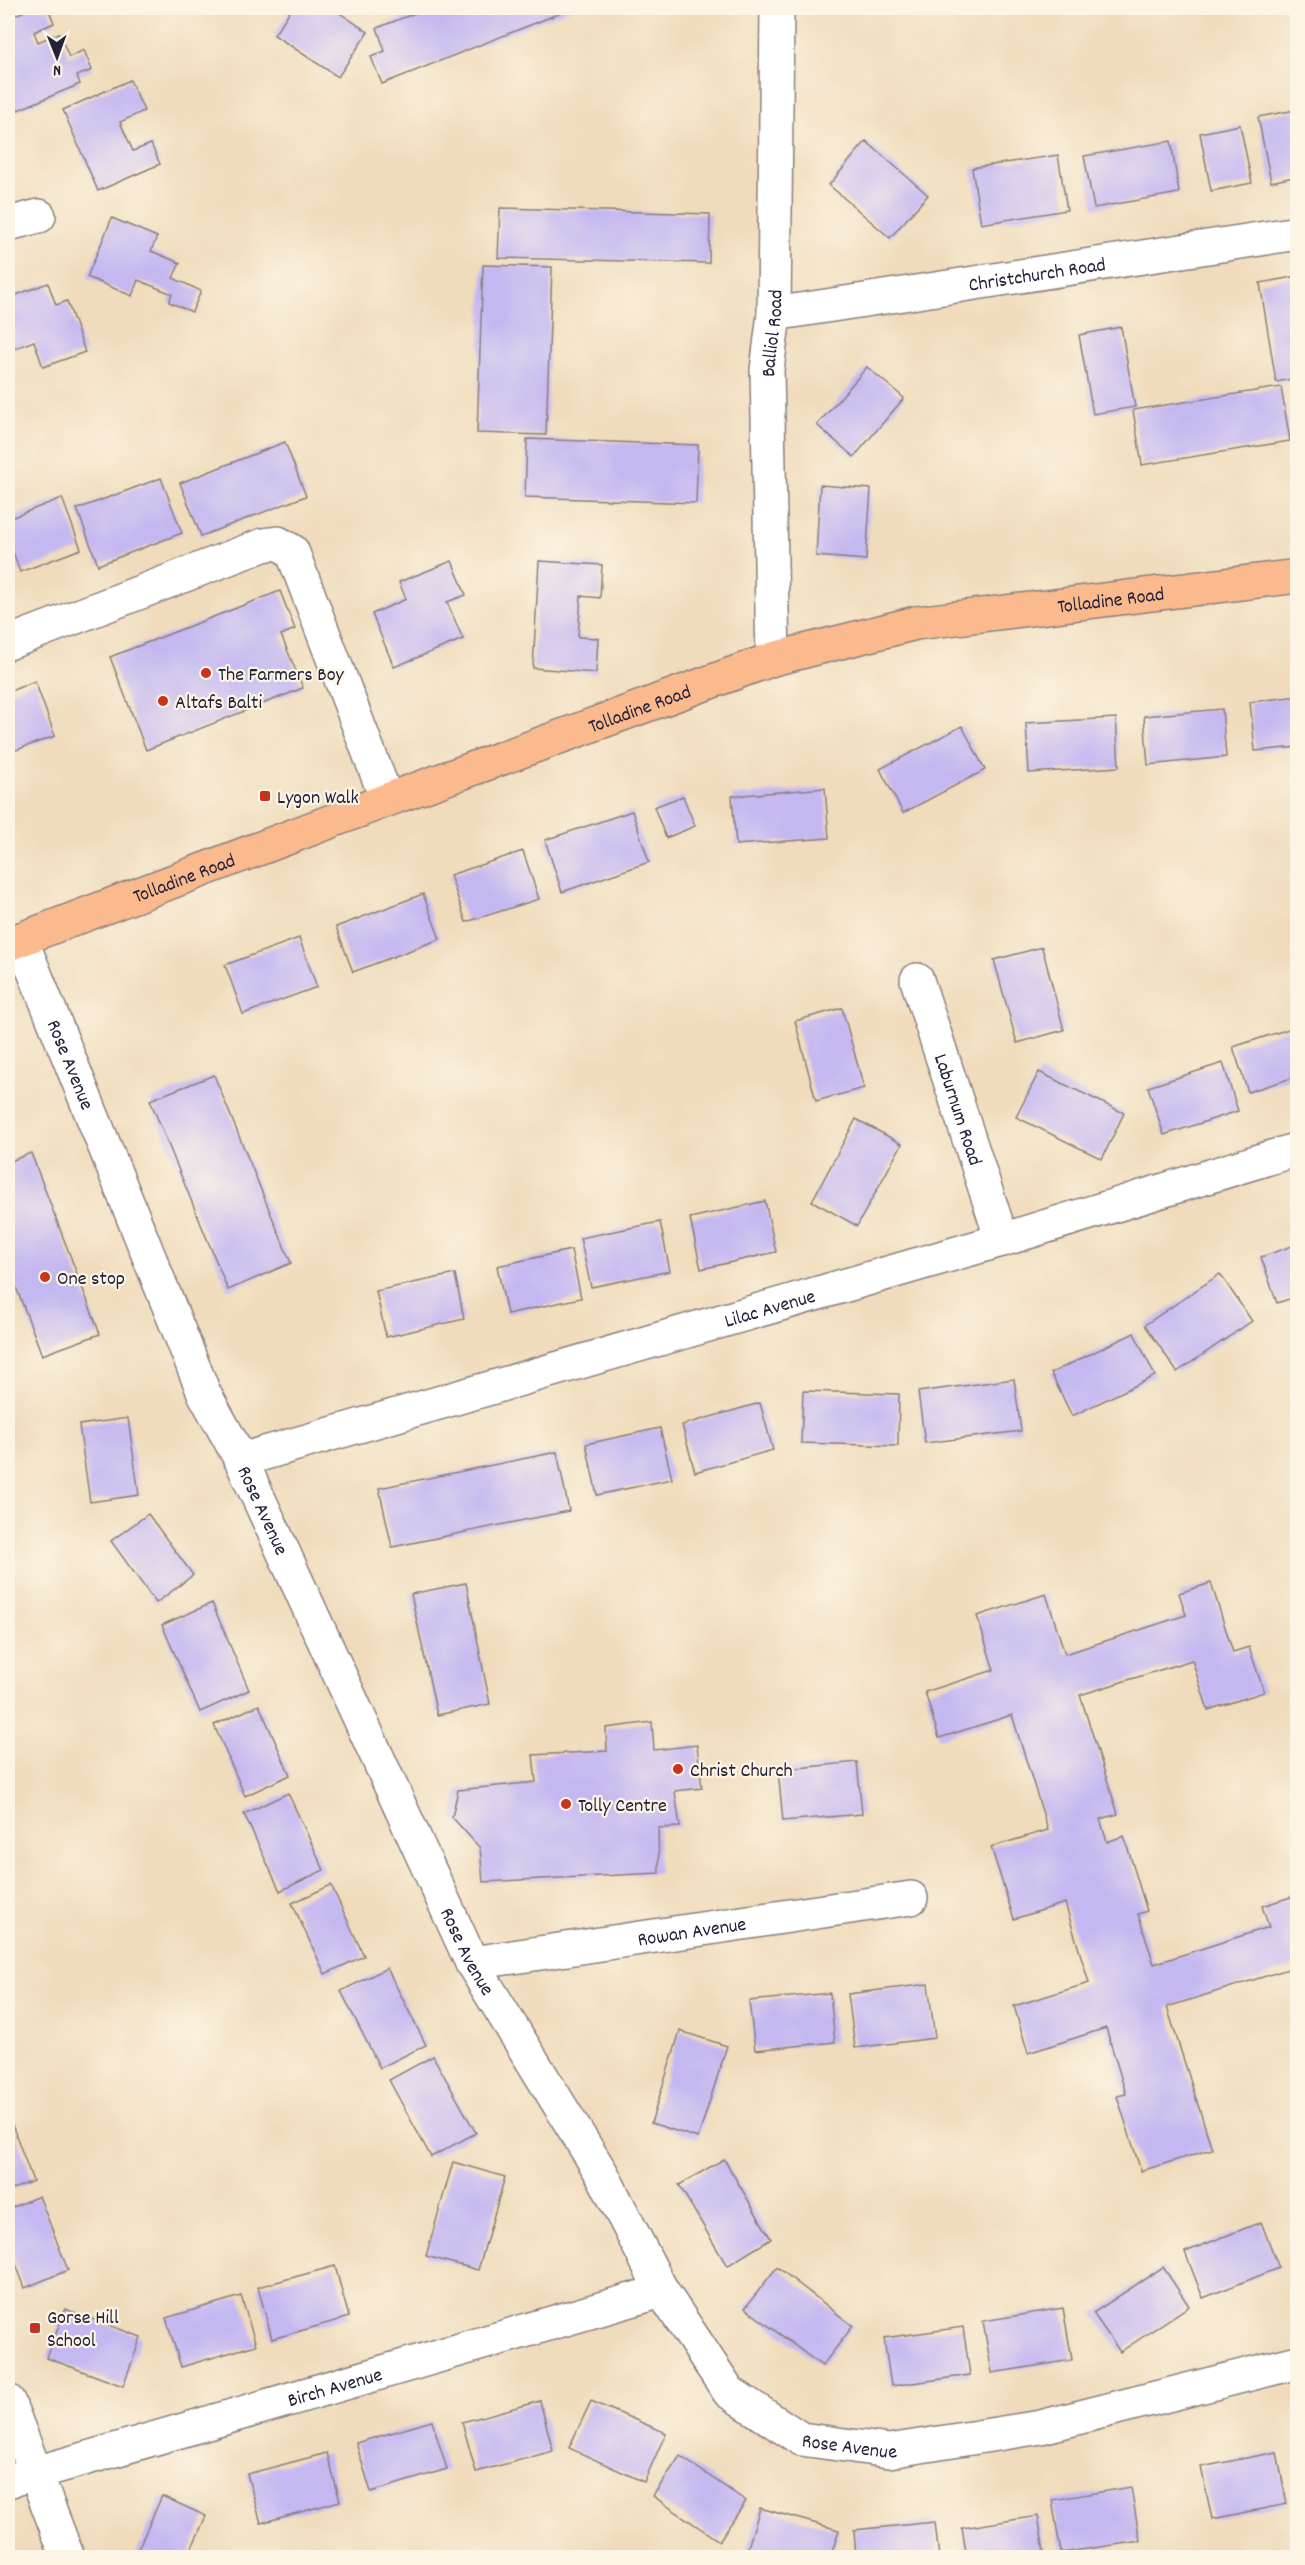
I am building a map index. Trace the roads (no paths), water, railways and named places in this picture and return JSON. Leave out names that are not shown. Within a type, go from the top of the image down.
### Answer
[{"type":"main road","name":"Tolladine Road","points":[[14,941],[387,800],[773,659],[916,623],[1298,576]]},
{"type":"street","name":"Balliol Road","points":[[773,659],[767,370],[774,314],[777,8]]},
{"type":"street","points":[[8,224],[39,216]]},
{"type":"street","name":"Christchurch Road","points":[[774,314],[1298,233]]},
{"type":"street","points":[[8,643],[262,544],[278,543],[292,551],[387,800]]},
{"type":"street","name":"Rose Avenue","points":[[14,941],[204,1393],[241,1460],[472,1963],[602,2174],[662,2291],[729,2392],[801,2439],[889,2451],[1041,2427],[1298,2362]]},
{"type":"street","name":"Laburnum Road","points":[[917,980],[1002,1240]]},
{"type":"street","name":"Lilac Avenue","points":[[241,1460],[1002,1240],[1298,1149]]},
{"type":"street","name":"Rowan Avenue","points":[[472,1963],[911,1898]]},
{"type":"street","name":"Birch Avenue","points":[[21,2476],[662,2291]]},
{"type":"street","points":[[8,2401],[21,2476],[68,2558]]},
{"type":"place","name":"The Farmers Boy","points":[[206,673]]},
{"type":"place","name":"Altafs Balti","points":[[163,701]]},
{"type":"place","name":"Lygon Walk","points":[[265,796]]},
{"type":"place","name":"One stop","points":[[45,1277]]},
{"type":"place","name":"Christ Church","points":[[678,1769]]},
{"type":"place","name":"Tolly Centre","points":[[566,1804]]},
{"type":"place","name":"Gorse Hill School","points":[[35,2328]]}]
